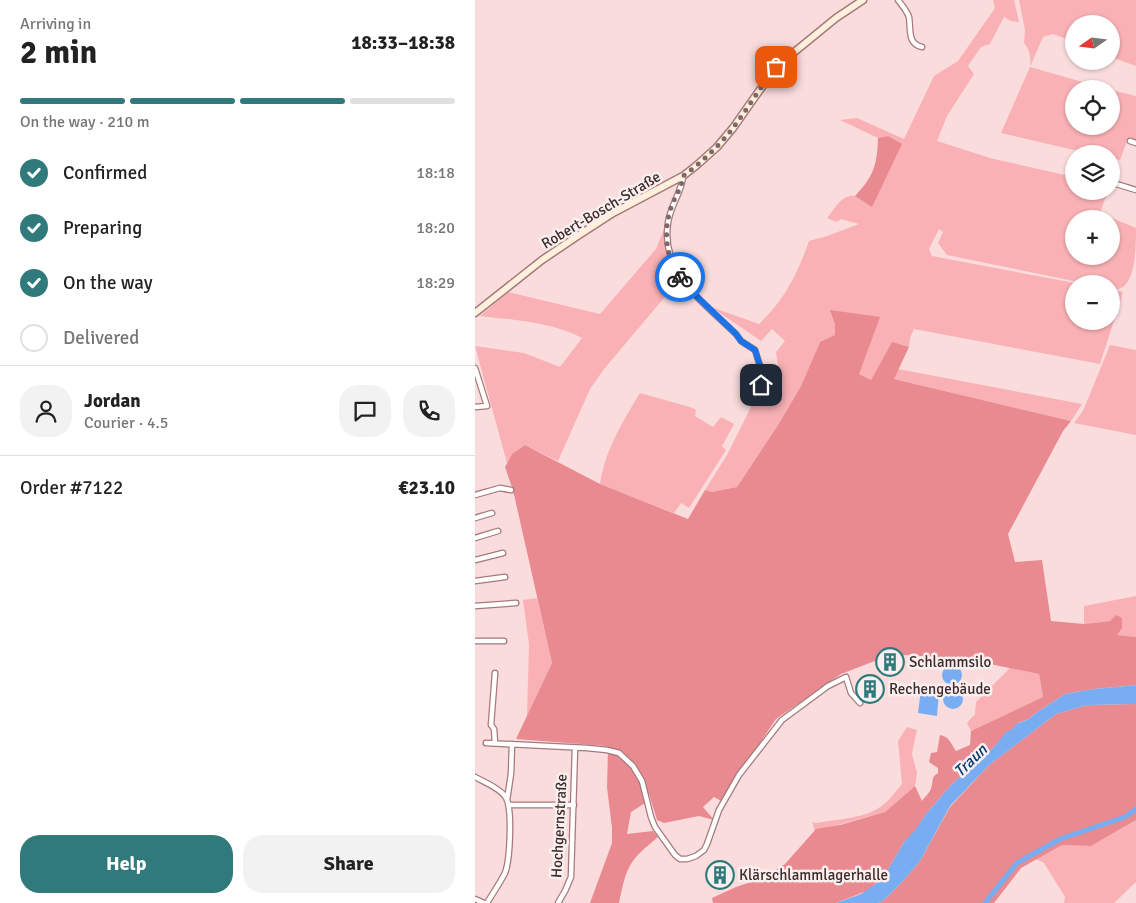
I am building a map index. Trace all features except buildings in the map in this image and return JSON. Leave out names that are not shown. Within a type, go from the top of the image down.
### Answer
[{"type":"main road","name":"Robert-Bosch-Straße","points":[[475,313],[542,260],[579,235],[613,213],[683,176],[697,166],[723,141],[776,67],[836,18],[863,0]]},
{"type":"street","points":[[898,0],[908,15],[913,43],[922,47]]},
{"type":"street","points":[[1130,141],[1136,143]]},
{"type":"street","points":[[683,176],[682,184],[672,205],[666,234],[672,263],[686,286],[741,341],[755,350],[761,369],[761,385]]},
{"type":"street","points":[[1120,184],[1136,190]]},
{"type":"street","points":[[475,368],[487,406],[475,407]]},
{"type":"street","points":[[475,495],[500,488],[511,490]]},
{"type":"street","points":[[475,518],[492,513]]},
{"type":"street","points":[[475,538],[498,532]]},
{"type":"street","points":[[475,560],[503,553]]},
{"type":"street","points":[[475,582],[505,577]]},
{"type":"street","points":[[475,606],[516,603]]},
{"type":"street","points":[[475,640],[504,641]]},
{"type":"street","points":[[495,673],[491,726],[494,729],[495,743]]},
{"type":"street","points":[[486,743],[607,750],[619,753],[628,760],[642,781],[655,827],[675,855],[680,859],[687,859],[696,856],[703,850],[719,810],[734,784],[782,720],[821,691],[846,677],[851,693],[860,703]]},
{"type":"street","points":[[475,899],[486,903],[506,871],[510,832],[508,802],[512,744]]},
{"type":"street","name":"Hochgernstraße","points":[[558,903],[571,877],[575,748]]},
{"type":"street","points":[[475,777],[499,790],[508,802]]},
{"type":"street","points":[[508,802],[574,805]]},
{"type":"shaded area","points":[[993,0],[1014,0],[1019,22],[1011,21],[1004,17],[990,44],[981,47],[968,66],[974,74],[947,116],[937,141],[990,158],[1065,175],[1065,200],[1105,200],[1101,210],[1065,210],[1065,265],[1120,265],[1120,221],[1136,228],[1135,258],[1130,278],[1120,288],[1120,275],[1065,275],[1065,279],[947,255],[938,243],[943,232],[939,229],[929,249],[932,256],[1065,281],[1065,330],[1111,330],[1100,364],[914,329],[909,347],[892,343],[871,380],[859,374],[831,311],[836,335],[820,342],[801,386],[737,487],[712,492],[705,490],[727,455],[765,379],[780,378],[776,352],[785,341],[772,329],[761,341],[711,307],[759,324],[783,296],[800,265],[809,241],[859,224],[841,219],[837,222],[827,218],[839,203],[846,197],[855,196],[872,206],[888,136],[878,138],[840,120],[857,118],[904,139],[934,76],[958,61],[995,8]]},
{"type":"shaded area","points":[[1019,0],[1136,0],[1136,66],[1120,60],[1120,15],[1065,15],[1065,39],[1053,34],[1043,37],[1030,67],[1030,54],[1024,43],[1025,30]]},
{"type":"shaded area","points":[[1030,67],[1076,80],[1065,80],[1065,135],[1120,135],[1120,92],[1136,96],[1136,141],[1128,138],[1120,160],[1120,145],[1065,145],[1065,148],[1001,133]]},
{"type":"shaded area","points":[[888,136],[902,144],[872,207],[855,196],[873,170],[877,156],[878,138]]},
{"type":"shaded area","points":[[666,224],[669,257],[680,279],[604,369],[590,389],[558,461],[525,445],[512,454],[507,463],[475,346],[524,353],[560,367],[582,338],[545,325],[480,316],[508,292],[600,314],[656,249]]},
{"type":"shaded area","points":[[830,310],[880,317],[859,374],[871,380],[892,342],[909,347],[894,379],[1071,421],[1063,431],[1008,534],[1015,562],[1042,560],[1051,621],[1084,624],[1110,621],[1116,615],[1122,618],[1122,628],[1117,635],[1136,637],[1136,685],[1065,694],[1029,719],[1018,723],[952,784],[926,814],[916,830],[904,842],[885,875],[869,890],[836,903],[713,903],[712,898],[763,878],[785,864],[816,829],[840,825],[885,812],[915,786],[922,801],[930,791],[933,779],[938,773],[938,768],[929,762],[931,753],[937,752],[940,735],[948,739],[956,751],[970,745],[971,731],[1043,697],[1039,674],[965,659],[906,655],[885,657],[841,674],[776,719],[721,801],[714,797],[703,807],[714,820],[699,816],[664,823],[657,820],[649,794],[645,803],[631,812],[627,834],[653,831],[658,837],[630,865],[624,880],[619,903],[590,903],[612,843],[607,787],[608,750],[606,746],[516,739],[552,663],[513,490],[505,467],[512,454],[525,445],[600,484],[688,519],[705,490],[712,492],[737,487],[801,386],[820,342],[835,335],[835,324]]},
{"type":"shaded area","points":[[1110,345],[1136,350],[1136,435],[1074,423],[1083,411]]},
{"type":"shaded area","points":[[898,369],[1082,404],[1071,421],[894,379]]},
{"type":"shaded area","points":[[640,393],[693,408],[696,410],[695,416],[713,427],[721,417],[734,424],[722,446],[726,450],[689,508],[681,503],[674,513],[600,484],[602,471],[610,448]]},
{"type":"shaded area","points":[[1136,596],[1136,637],[1116,635],[1110,621],[1084,624],[1084,606]]},
{"type":"shaded area","points":[[537,598],[552,663],[527,716],[529,644],[523,600]]},
{"type":"shaded area","points":[[1010,668],[1039,674],[1043,697],[971,731],[967,723],[975,714],[976,702]]},
{"type":"shaded area","points":[[1136,704],[1136,820],[1091,846],[1062,845],[1021,868],[994,903],[879,903],[903,881],[920,861],[950,807],[989,765],[1056,714],[1087,705]]},
{"type":"shaded area","points":[[907,727],[917,730],[912,754],[917,773],[915,786],[885,812],[815,831],[812,822],[816,823],[864,815],[881,807],[891,798],[902,784],[898,741]]},
{"type":"shaded area","points":[[1136,820],[1136,882],[1114,903],[1064,903],[1065,897],[1044,863],[1036,859],[1062,845],[1091,846]]},
{"type":"water","points":[[952,665],[959,668],[962,675],[959,682],[952,685],[945,682],[942,675],[945,668]]},
{"type":"water","points":[[1136,685],[1136,704],[1087,705],[1056,714],[989,765],[950,806],[920,861],[885,899],[879,903],[836,903],[861,894],[877,883],[885,875],[904,842],[952,784],[994,747],[1006,732],[1014,728],[1016,724],[1029,719],[1065,694]]},
{"type":"water","points":[[921,689],[939,692],[937,716],[918,713]]},
{"type":"water","points":[[953,689],[960,692],[963,699],[960,706],[953,709],[946,706],[943,699],[946,692]]},
{"type":"waterway","points":[[985,903],[1017,863],[1060,839],[1125,817],[1136,809]]},
{"type":"way so far","points":[[680,277],[672,263],[666,234],[672,205],[682,184],[683,176],[717,147],[733,128],[776,67]]},
{"type":"place","name":"Schlammsilo","points":[[890,662]]},
{"type":"place","name":"Rechengebäude","points":[[870,689]]},
{"type":"place","name":"Klärschlammlagerhalle","points":[[720,875]]},
{"type":"route","points":[[680,277],[686,286],[741,341],[755,350],[761,369],[761,385]]},
{"type":"water label","name":"Traun","points":[[970,760]]}]
